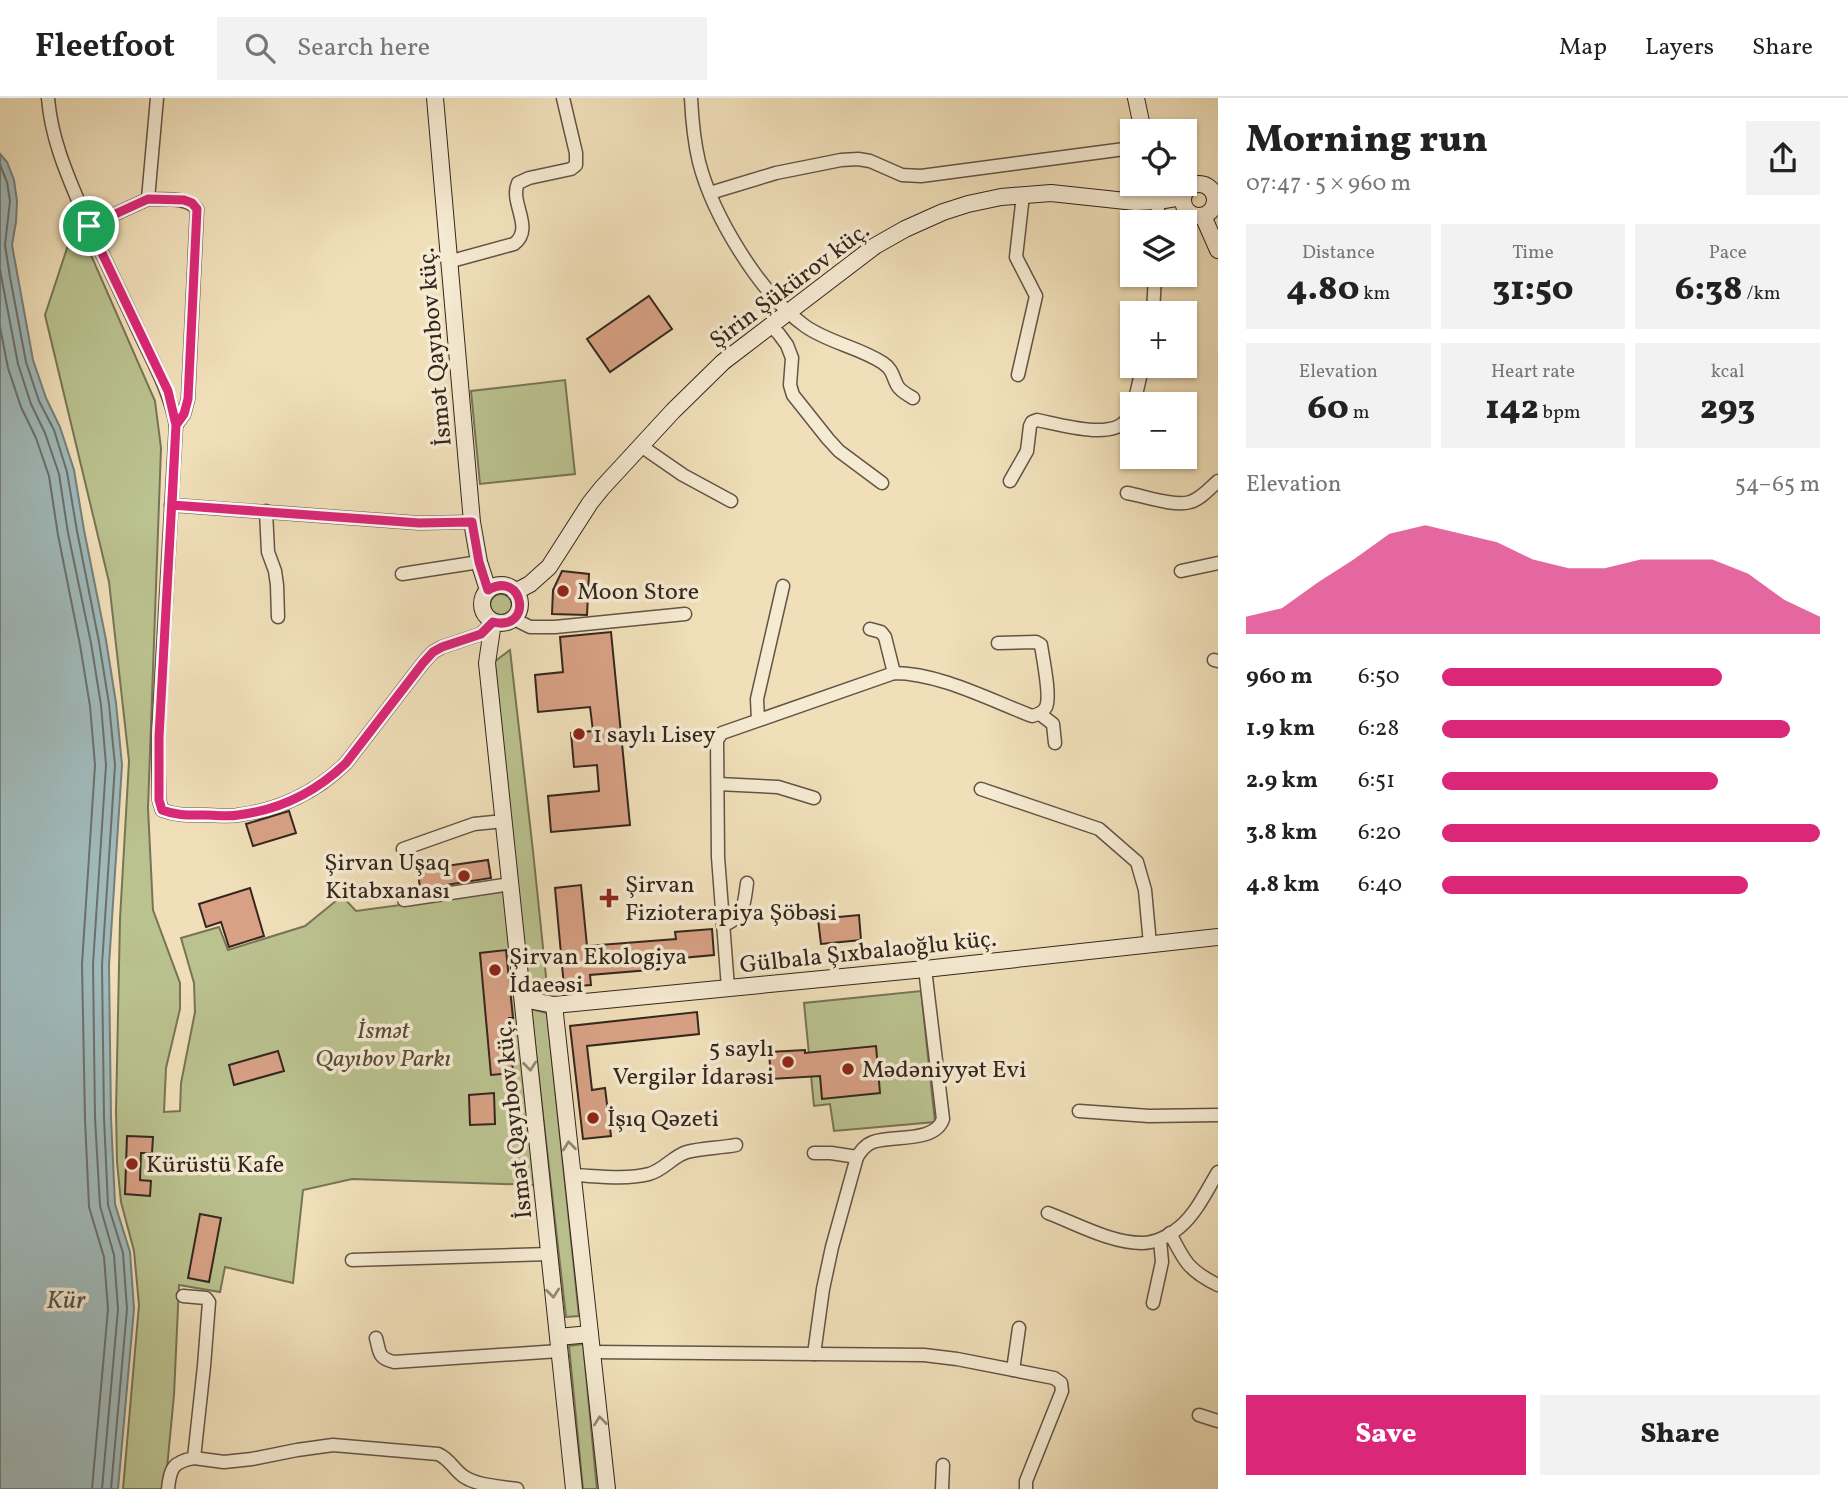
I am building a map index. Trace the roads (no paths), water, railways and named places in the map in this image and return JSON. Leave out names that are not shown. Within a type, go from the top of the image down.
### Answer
[{"type":"street","points":[[48,98],[55,143],[89,226],[168,391],[176,425],[158,768],[162,810],[175,815],[238,815],[281,805],[308,793],[346,763],[433,652],[481,634],[493,622]]},
{"type":"street","points":[[148,199],[157,98]]},
{"type":"street","name":"İsmət Qayıbov küç.","points":[[435,98],[472,522],[479,562],[488,590]]},
{"type":"street","points":[[449,262],[514,244],[521,239],[523,228],[514,191],[518,183],[571,169],[576,165],[576,153],[563,98]]},
{"type":"street","points":[[691,98],[699,163],[710,193],[748,264],[774,298],[804,326],[886,365],[902,390],[914,398]]},
{"type":"street","points":[[1136,98],[1140,119]]},
{"type":"street","points":[[710,193],[776,173],[841,160],[870,161],[902,175],[921,176],[1120,150]]},
{"type":"street","points":[[1181,196],[1184,208],[1188,212],[1203,216],[1212,210],[1217,199],[1211,190],[1202,184],[1197,184]]},
{"type":"street","name":"Şirin Şükürov küç.","points":[[515,592],[530,584],[549,567],[590,503],[673,411],[723,362],[875,246],[905,229],[968,204],[1051,193],[1135,202],[1158,201],[1169,196]]},
{"type":"street","points":[[1018,376],[1036,296],[1016,257],[1023,195]]},
{"type":"street","points":[[89,226],[148,199],[184,200],[197,209],[188,399],[184,414],[176,425]]},
{"type":"street","points":[[1158,201],[1158,210]]},
{"type":"street","points":[[1203,216],[1218,250]]},
{"type":"street","points":[[770,325],[787,345],[792,358],[790,385],[793,395],[834,445],[882,484]]},
{"type":"street","points":[[1010,481],[1027,451],[1032,422],[1037,420],[1090,430],[1111,430],[1126,420],[1140,378]]},
{"type":"street","points":[[642,446],[683,475],[731,502]]},
{"type":"street","points":[[1127,493],[1177,503],[1190,502],[1218,481]]},
{"type":"street","points":[[172,505],[419,523],[472,522]]},
{"type":"street","points":[[266,511],[268,552],[277,585],[278,617]]},
{"type":"street","points":[[402,574],[479,562]]},
{"type":"street","points":[[1181,571],[1218,564]]},
{"type":"street","points":[[502,585],[515,592],[520,605],[519,613],[514,619],[500,624],[487,617],[482,603],[488,590],[502,585]]},
{"type":"street","points":[[758,720],[757,699],[783,586]]},
{"type":"street","points":[[514,619],[530,627],[555,627],[685,614]]},
{"type":"street","name":"İsmət Qayıbov küç.","points":[[493,622],[487,663],[574,1489]]},
{"type":"street","points":[[870,629],[881,632],[885,637],[894,673]]},
{"type":"street","points":[[728,988],[718,857],[717,740],[722,733],[894,673],[936,679],[1032,716],[1040,714],[1046,708],[1048,696],[1041,645],[1036,642],[998,643]]},
{"type":"street","points":[[1040,714],[1053,724],[1055,743]]},
{"type":"street","points":[[718,784],[778,787],[814,798]]},
{"type":"street","points":[[981,789],[1099,830],[1137,862],[1145,890],[1150,944]]},
{"type":"street","points":[[403,849],[474,824],[504,821]]},
{"type":"street","points":[[723,925],[738,918],[743,908],[747,883]]},
{"type":"street","points":[[404,900],[511,884]]},
{"type":"street","name":"Gülbala Şıxbalaoğlu küç.","points":[[523,999],[554,1005],[1218,937]]},
{"type":"street","points":[[814,1354],[825,1279],[857,1157],[873,1142],[932,1133],[940,1127],[943,1119],[925,969]]},
{"type":"street","points":[[554,1005],[607,1489]]},
{"type":"street","points":[[1079,1111],[1149,1116],[1218,1115]]},
{"type":"street","points":[[573,1175],[645,1175],[657,1172],[687,1152],[736,1145]]},
{"type":"street","points":[[814,1153],[857,1157]]},
{"type":"street","points":[[1048,1213],[1107,1237],[1142,1243],[1165,1236],[1181,1226],[1200,1203],[1218,1172]]},
{"type":"street","points":[[1165,1236],[1195,1273],[1218,1285]]},
{"type":"street","points":[[1153,1303],[1165,1236]]},
{"type":"street","points":[[352,1260],[549,1254]]},
{"type":"street","points":[[183,1296],[206,1298],[209,1302],[194,1458]]},
{"type":"street","points":[[1013,1370],[1018,1328]]},
{"type":"street","points":[[376,1338],[380,1356],[384,1360],[394,1362],[558,1344],[590,1334]]},
{"type":"street","points":[[592,1352],[924,1355],[1054,1378],[1061,1382],[1062,1391],[1026,1481],[1026,1489]]},
{"type":"street","points":[[1199,1415],[1218,1421]]},
{"type":"street","points":[[168,1489],[174,1465],[180,1460],[194,1458],[224,1462],[333,1445],[438,1454],[447,1458],[465,1478],[517,1489]]},
{"type":"street","points":[[942,1489],[943,1465]]},
{"type":"water","name":"Kür","points":[[0,154],[7,162],[14,180],[17,201],[12,245],[33,360],[74,470],[106,640],[122,765],[109,965],[111,1118],[115,1204],[130,1252],[134,1309],[118,1489],[0,1489]]},
{"type":"place","name":"Moon Store","points":[[563,591]]},
{"type":"place","name":"1 saylı Lisey","points":[[579,734]]},
{"type":"place","name":"Şirvan Uşaq Kitabxanası","points":[[464,876]]},
{"type":"place","name":"Şirvan Fizioterapiya Şöbəsi","points":[[609,898]]},
{"type":"place","name":"Şirvan Ekologiya İdaeəsi","points":[[495,970]]},
{"type":"place","name":"5 saylı Vergilər İdarəsi","points":[[788,1062]]},
{"type":"place","name":"Mədəniyyət Evi","points":[[848,1069]]},
{"type":"place","name":"İşıq Qəzeti","points":[[593,1118]]},
{"type":"place","name":"Kürüstü Kafe","points":[[132,1164]]},
{"type":"park label","name":"İsmət Qayıbov Parkı","points":[[383,1044]]}]
